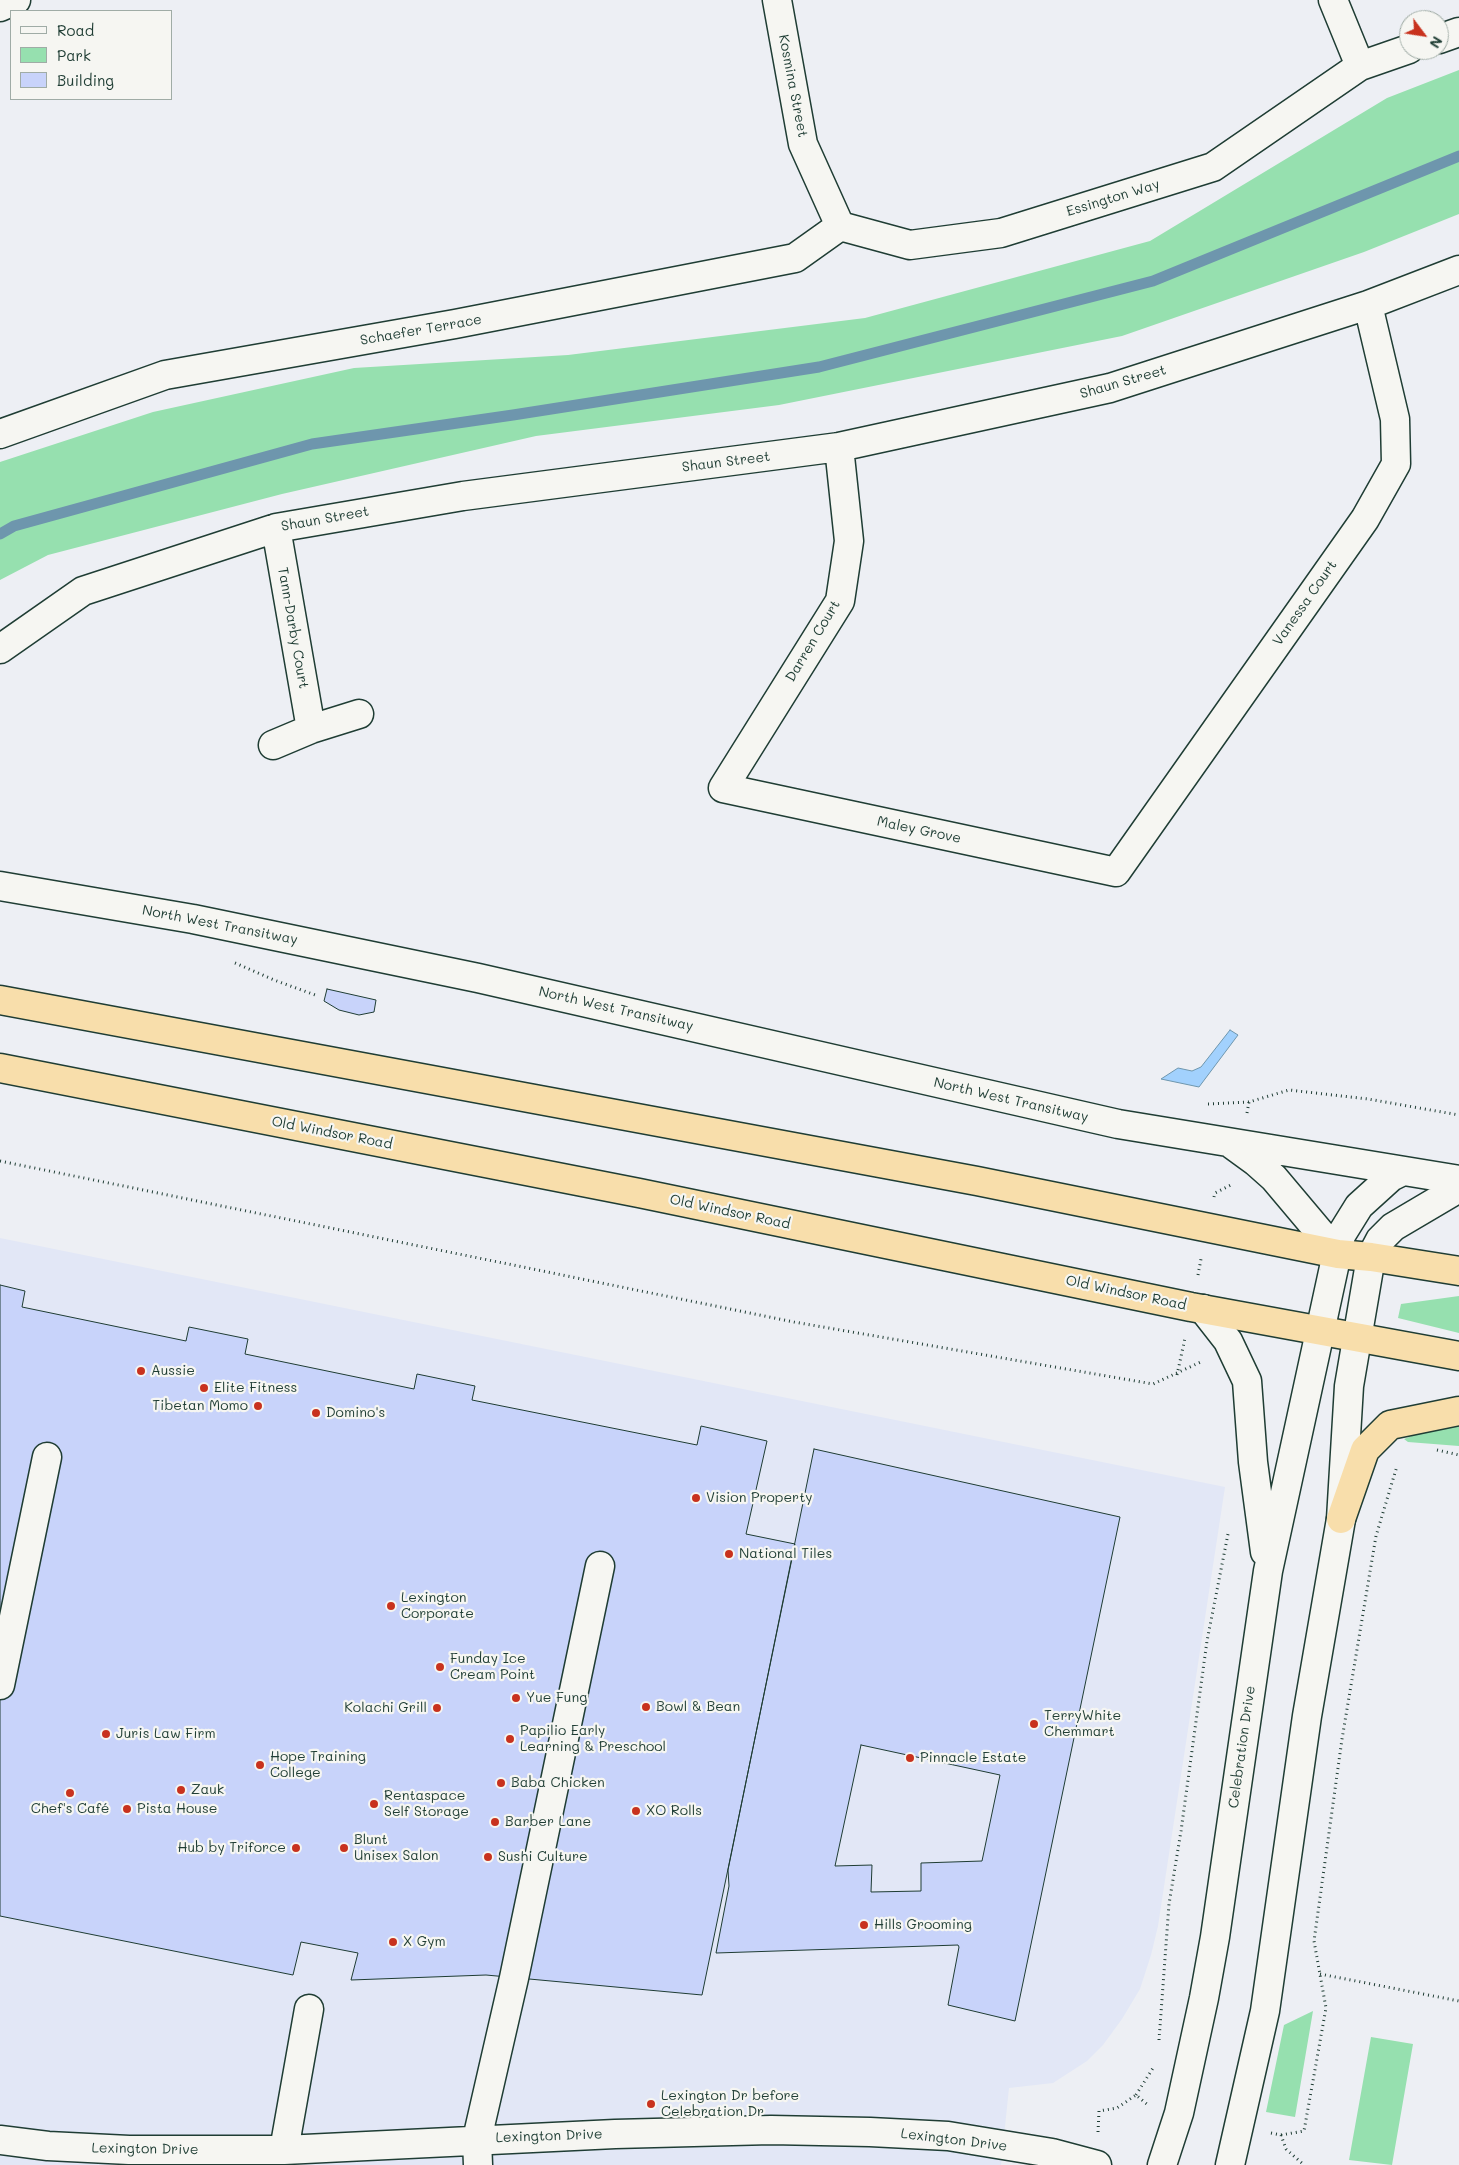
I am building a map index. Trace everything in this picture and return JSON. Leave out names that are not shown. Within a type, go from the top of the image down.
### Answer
[{"type":"highway","points":[[0,1000],[977,1180],[1338,1254],[1371,1257],[1459,1272]]},
{"type":"highway","name":"Old Windsor Road","points":[[0,1068],[630,1191],[1203,1309],[1322,1329],[1459,1356]]},
{"type":"highway","points":[[1342,1519],[1365,1450],[1390,1425],[1459,1411]]},
{"type":"street","points":[[0,7],[16,0]]},
{"type":"street","name":"Kosmina Street","points":[[777,0],[803,144],[840,226]]},
{"type":"street","points":[[1333,0],[1360,66]]},
{"type":"street","name":"Essington Way","points":[[840,226],[910,245],[1001,233],[1213,167],[1360,66],[1399,52]]},
{"type":"street","name":"Schaefer Terrace","points":[[0,434],[165,374],[455,324],[795,258],[840,226]]},
{"type":"street","name":"Shaun Street","points":[[0,649],[82,591],[276,528],[463,496],[839,447],[1110,388],[1368,305],[1459,270]]},
{"type":"street","name":"Vanessa Court","points":[[1116,872],[1365,519],[1396,464],[1395,419],[1368,305]]},
{"type":"street","name":"Darren Court","points":[[723,788],[840,601],[848,540],[839,447]]},
{"type":"street","name":"Tann-Darby Court","points":[[276,528],[311,729]]},
{"type":"street","points":[[273,745],[311,729],[359,714]]},
{"type":"street","name":"Maley Grove","points":[[723,788],[1116,872]]},
{"type":"street","name":"North West Transitway","points":[[0,886],[193,919],[478,978],[1036,1107],[1118,1124],[1230,1144],[1459,1180]]},
{"type":"street","name":"North West Transitway","points":[[1230,1144],[1256,1162],[1274,1178],[1338,1254]]},
{"type":"street","name":"Celebration Drive","points":[[1162,2165],[1179,2113],[1215,1937],[1268,1571],[1322,1329],[1341,1234],[1359,1206],[1391,1177],[1403,1171]]},
{"type":"street","points":[[1230,2165],[1265,2011],[1307,1716],[1342,1519],[1349,1386],[1371,1257],[1380,1240],[1393,1227],[1459,1188]]},
{"type":"street","points":[[1203,1309],[1228,1341],[1247,1381],[1253,1462],[1268,1571]]},
{"type":"street","points":[[0,1686],[47,1457]]},
{"type":"street","points":[[477,2152],[489,2084],[514,1978],[600,1566]]},
{"type":"street","points":[[284,2150],[309,2009]]},
{"type":"street","name":"Lexington Drive","points":[[0,2140],[48,2146],[129,2150],[477,2152],[702,2131],[870,2132],[948,2136],[1052,2153],[1097,2165]]},
{"type":"path","points":[[227,959],[274,980],[318,996]]},
{"type":"path","points":[[1249,1102],[1289,1090],[1368,1099],[1459,1115]]},
{"type":"path","points":[[0,1161],[794,1322],[1153,1384],[1208,1359]]},
{"type":"path","points":[[1215,1193],[1236,1183]]},
{"type":"path","points":[[1203,1361],[1208,1364]]},
{"type":"path","points":[[1262,2132],[1281,2135],[1304,2131],[1326,2008],[1314,1941],[1342,1739],[1376,1536],[1398,1463]]},
{"type":"path","points":[[1159,2050],[1169,1904],[1182,1831],[1207,1641],[1229,1529]]},
{"type":"path","points":[[1320,1974],[1459,2001]]},
{"type":"path","points":[[1099,2128],[1099,2111],[1117,2108],[1136,2095],[1154,2067]]},
{"type":"path","points":[[1136,2095],[1148,2104]]},
{"type":"path","points":[[1281,2135],[1286,2149],[1304,2165]]},
{"type":"shaded area","points":[[0,1238],[1225,1487],[1158,1926],[1140,1989],[1122,2019],[1103,2045],[1087,2061],[1053,2083],[1009,2088],[1001,2165],[0,2165]]},
{"type":"green space","points":[[1459,70],[1459,214],[1364,252],[1122,336],[779,405],[536,436],[282,494],[48,555],[0,580],[0,462],[153,412],[354,368],[568,355],[865,318],[1150,241],[1387,98]]},
{"type":"green space","points":[[1459,1296],[1459,1333],[1398,1318],[1401,1304]]},
{"type":"green space","points":[[1459,1425],[1459,1446],[1408,1442],[1404,1439],[1430,1429]]},
{"type":"green space","points":[[1313,2011],[1295,2117],[1266,2112],[1284,2025]]},
{"type":"green space","points":[[1371,2037],[1413,2044],[1392,2165],[1349,2160]]},
{"type":"water","points":[[1230,1030],[1238,1035],[1199,1087],[1161,1079],[1178,1068],[1192,1071],[1201,1067]]},
{"type":"building","points":[[327,989],[376,1000],[374,1012],[359,1015],[339,1010],[324,1001]]},
{"type":"building","name":"Lexington Corporate","points":[[0,1285],[25,1291],[22,1307],[186,1341],[189,1327],[248,1339],[245,1354],[414,1389],[417,1374],[475,1386],[472,1400],[697,1445],[701,1426],[767,1441],[746,1534],[795,1544],[702,1995],[486,1975],[351,1980],[358,1953],[301,1942],[293,1975],[0,1916]]},
{"type":"building","name":"Pinnacle Estate","points":[[814,1449],[1120,1517],[1015,2021],[948,2005],[958,1945],[716,1953],[729,1886],[728,1870]]},
{"type":"building","points":[[861,1745],[1000,1775],[982,1861],[921,1863],[921,1891],[871,1892],[872,1865],[835,1866]]},
{"type":"waterway","points":[[0,534],[14,526],[312,444],[513,415],[819,367],[1153,281],[1459,156]]},
{"type":"place","name":"Aussie","points":[[141,1371]]},
{"type":"place","name":"Elite Fitness","points":[[204,1388]]},
{"type":"place","name":"Tibetan Momo","points":[[258,1406]]},
{"type":"place","name":"Domino's","points":[[316,1413]]},
{"type":"place","name":"Vision Property","points":[[696,1498]]},
{"type":"place","name":"National Tiles","points":[[729,1554]]},
{"type":"place","name":"Lexington Corporate","points":[[391,1606]]},
{"type":"place","name":"Funday Ice Cream Point","points":[[440,1667]]},
{"type":"place","name":"Yue Fung","points":[[516,1698]]},
{"type":"place","name":"Bowl & Bean","points":[[646,1707]]},
{"type":"place","name":"Kolachi Grill","points":[[437,1708]]},
{"type":"place","name":"TerryWhite Chemmart","points":[[1034,1724]]},
{"type":"place","name":"Juris Law Firm","points":[[106,1734]]},
{"type":"place","name":"Papilio Early Learning & Preschool","points":[[510,1739]]},
{"type":"place","name":"Pinnacle Estate","points":[[910,1758]]},
{"type":"place","name":"Hope Training College","points":[[260,1765]]},
{"type":"place","name":"Baba Chicken","points":[[501,1783]]},
{"type":"place","name":"Zauk","points":[[181,1790]]},
{"type":"place","name":"Chef's Café","points":[[70,1793]]},
{"type":"place","name":"Rentaspace Self Storage","points":[[374,1804]]},
{"type":"place","name":"Pista House","points":[[127,1809]]},
{"type":"place","name":"XO Rolls","points":[[636,1811]]},
{"type":"place","name":"Barber Lane","points":[[495,1822]]},
{"type":"place","name":"Hub by Triforce","points":[[296,1848]]},
{"type":"place","name":"Blunt Unisex Salon","points":[[344,1848]]},
{"type":"place","name":"Sushi Culture","points":[[488,1857]]},
{"type":"place","name":"Hills Grooming","points":[[864,1925]]},
{"type":"place","name":"X Gym","points":[[393,1942]]},
{"type":"place","name":"Lexington Dr before Celebration Dr","points":[[651,2104]]}]
